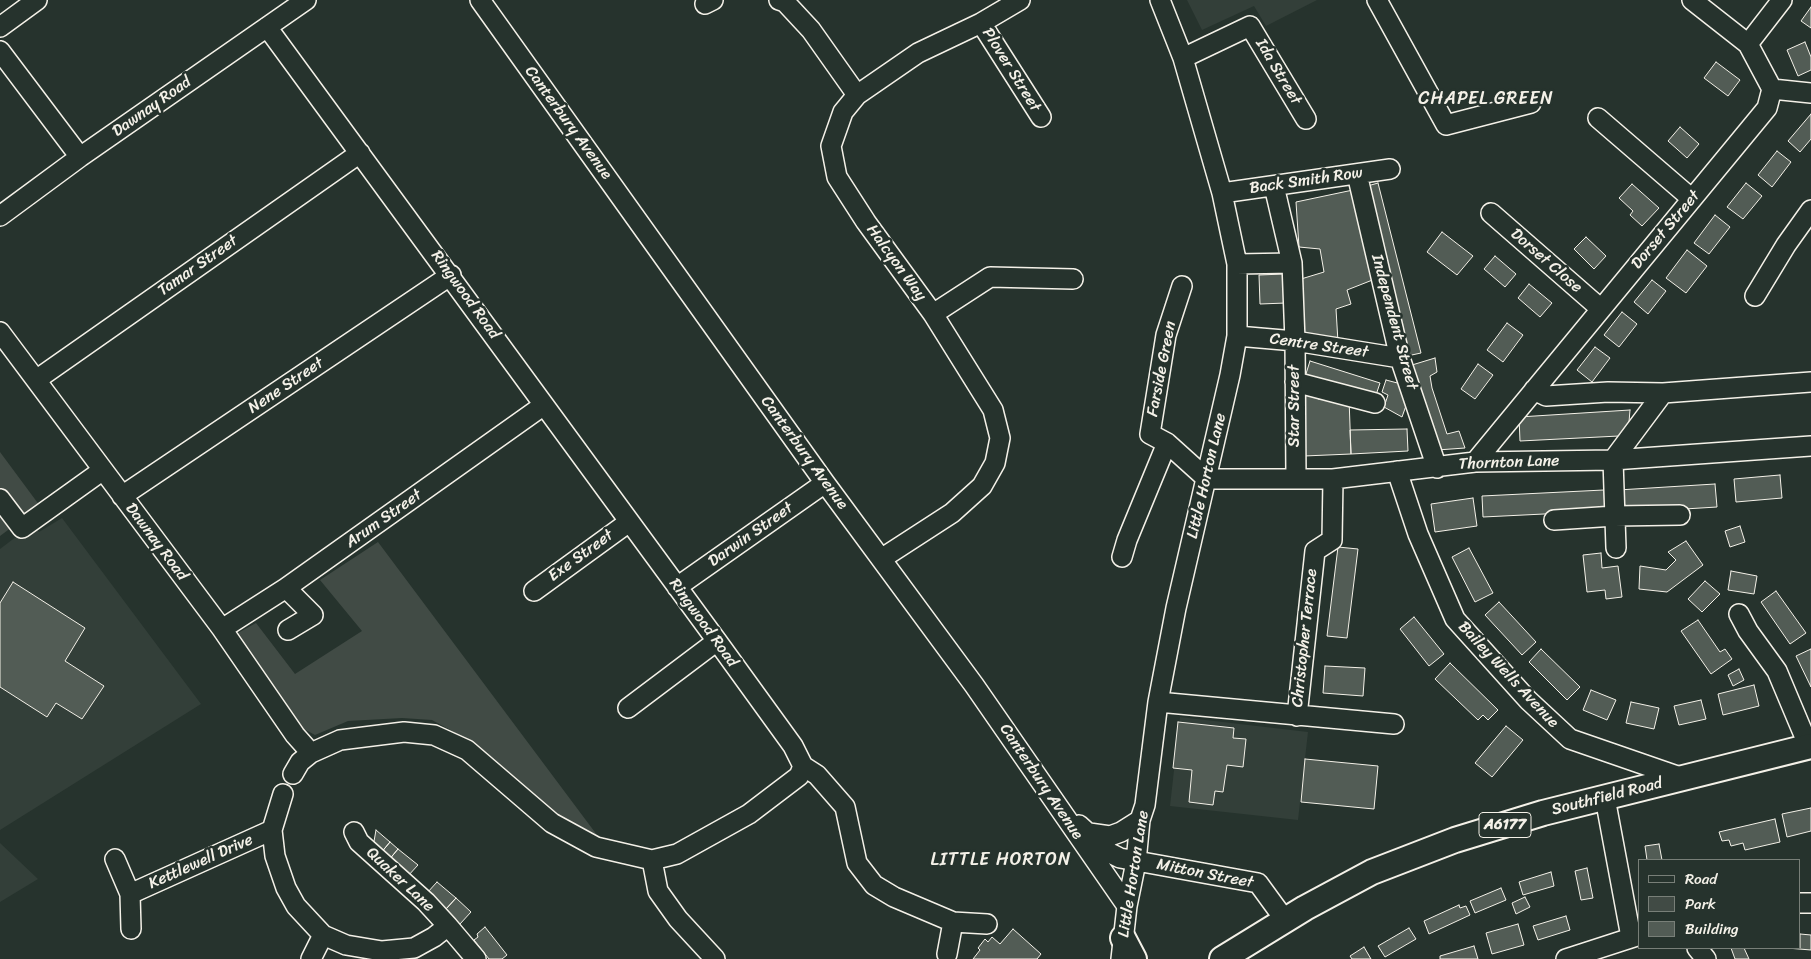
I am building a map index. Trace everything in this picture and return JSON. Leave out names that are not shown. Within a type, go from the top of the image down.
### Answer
[{"type":"main road","name":"Southfield Road","points":[[1222,959],[1285,920],[1372,872],[1455,840],[1543,813],[1810,746]]},
{"type":"main road","points":[[1122,949],[1134,959]]},
{"type":"street","points":[[0,27],[37,0]]},
{"type":"street","name":"Dawnay Road","points":[[0,216],[80,157],[306,0]]},
{"type":"street","name":"Canterbury Avenue","points":[[480,0],[825,483],[974,685],[1127,906]]},
{"type":"street","points":[[779,0],[785,2],[811,30],[857,95]]},
{"type":"street","name":"Halcyon Way","points":[[881,559],[952,513],[982,486],[995,463],[1000,438],[993,410],[932,314],[866,222],[837,177],[831,146],[843,112],[857,95],[918,53],[981,23],[1020,0]]},
{"type":"street","name":"Little Horton Lane","points":[[1122,949],[1127,906],[1136,862],[1140,820],[1145,805],[1158,702],[1176,608],[1207,479],[1237,336],[1237,264],[1222,192],[1183,58],[1160,0]]},
{"type":"street","points":[[1376,0],[1446,125],[1531,103]]},
{"type":"street","points":[[1692,0],[1748,44],[1772,89],[1811,93]]},
{"type":"street","points":[[1748,44],[1782,0]]},
{"type":"street","name":"Plover Street","points":[[981,23],[1041,117]]},
{"type":"street","name":"Ida Street","points":[[1183,58],[1250,26],[1306,119]]},
{"type":"street","name":"Ringwood Road","points":[[267,27],[451,275],[628,522],[717,641],[793,746],[803,766]]},
{"type":"street","points":[[0,51],[80,157]]},
{"type":"street","name":"Dorset Street","points":[[1475,462],[1767,108],[1772,89]]},
{"type":"street","points":[[1598,118],[1692,199]]},
{"type":"street","name":"Tamar Street","points":[[36,380],[360,153]]},
{"type":"street","name":"Back Smith Row","points":[[1222,192],[1390,169]]},
{"type":"street","name":"Independent Street","points":[[1358,174],[1400,358],[1437,468]]},
{"type":"street","name":"Star Street","points":[[1274,186],[1292,262],[1295,341],[1296,478]]},
{"type":"street","points":[[1755,296],[1786,245],[1811,210]]},
{"type":"street","name":"Dorset Close","points":[[1491,213],[1600,309]]},
{"type":"street","points":[[1237,264],[1292,262]]},
{"type":"street","name":"Nene Street","points":[[122,496],[451,275]]},
{"type":"street","points":[[932,314],[990,276],[1073,279]]},
{"type":"street","name":"Farside Green","points":[[1182,286],[1166,335],[1150,434],[1167,443],[1207,479]]},
{"type":"street","name":"Dawnay Road","points":[[0,332],[6,353],[36,380],[222,629],[295,735],[311,753]]},
{"type":"street","name":"Centre Street","points":[[1237,336],[1295,341],[1400,358]]},
{"type":"street","points":[[1295,382],[1374,403]]},
{"type":"street","points":[[1534,390],[1546,396],[1608,392],[1663,393],[1811,382]]},
{"type":"street","points":[[1616,548],[1613,460],[1663,393]]},
{"type":"street","name":"Arum Street","points":[[222,629],[286,588],[544,405]]},
{"type":"street","points":[[1122,557],[1127,540],[1167,443]]},
{"type":"street","name":"Thornton Lane","points":[[1207,479],[1333,479],[1475,462],[1613,460],[1811,446]]},
{"type":"street","points":[[0,499],[22,528],[103,470]]},
{"type":"street","name":"Bailey Wells Avenue","points":[[1397,471],[1418,534],[1455,619],[1528,700],[1570,739],[1680,778]]},
{"type":"street","name":"Christopher Terrace","points":[[1297,716],[1315,551],[1332,540],[1333,479]]},
{"type":"street","name":"Darwin Street","points":[[677,587],[825,483]]},
{"type":"street","points":[[1554,520],[1615,516],[1680,515]]},
{"type":"street","name":"Exe Street","points":[[534,591],[628,522]]},
{"type":"street","points":[[286,588],[313,615],[288,630]]},
{"type":"street","points":[[1739,614],[1748,631],[1777,671],[1810,746]]},
{"type":"street","points":[[628,708],[717,641]]},
{"type":"street","points":[[1158,702],[1394,724]]},
{"type":"street","points":[[293,774],[300,762],[311,753],[340,740],[375,734],[404,732],[434,735],[467,750],[552,823],[596,847],[652,860],[677,854],[750,814],[799,776],[803,766],[817,775],[845,807],[857,863],[874,885],[894,897],[953,922],[986,924]]},
{"type":"street","name":"Quaker Lane","points":[[283,794],[272,830],[275,856],[286,888],[296,906],[323,935],[346,945],[382,951],[414,948],[434,937],[448,926]]},
{"type":"street","points":[[1566,959],[1636,936],[1605,798]]},
{"type":"street","name":"Mitton Street","points":[[1059,808],[1110,853],[1136,862],[1258,883],[1285,920]]},
{"type":"street","points":[[1089,833],[1110,836],[1122,832],[1140,820]]},
{"type":"street","name":"Kettlewell Drive","points":[[130,894],[272,830]]},
{"type":"street","name":"Quaker Lane","points":[[354,832],[359,842],[426,902],[476,959]]},
{"type":"street","name":"Kettlewell Drive","points":[[115,859],[130,894],[131,929]]},
{"type":"street","points":[[652,860],[658,891],[678,920],[715,959]]},
{"type":"street","points":[[947,954],[953,922]]},
{"type":"street","points":[[311,959],[323,935]]},
{"type":"street","points":[[1698,949],[1706,959]]},
{"type":"shaded area","points":[[1187,0],[1317,0],[1266,26],[1254,6],[1202,30]]},
{"type":"shaded area","points":[[62,518],[201,704],[0,830],[0,549],[33,524],[39,532]]},
{"type":"shaded area","points":[[1180,717],[1308,732],[1298,820],[1170,806]]},
{"type":"shaded area","points":[[0,843],[38,879],[0,902]]},
{"type":"green space","points":[[0,452],[40,506],[0,536]]},
{"type":"green space","points":[[378,542],[597,835],[553,812],[474,743],[432,720],[402,718],[348,721],[315,735],[302,728],[236,634],[256,623],[295,674],[362,631],[320,580]]},
{"type":"building","points":[[1811,7],[1811,28],[1801,21]]},
{"type":"building","points":[[1805,42],[1811,57],[1811,70],[1798,76],[1787,50]]},
{"type":"building","points":[[1716,62],[1740,80],[1728,96],[1704,78]]},
{"type":"building","points":[[1811,114],[1811,139],[1800,152],[1788,141]]},
{"type":"building","points":[[1680,127],[1699,144],[1687,158],[1668,141]]},
{"type":"building","points":[[1777,151],[1791,162],[1772,187],[1758,175]]},
{"type":"building","points":[[1378,183],[1421,353],[1407,356],[1364,187]]},
{"type":"building","points":[[1746,183],[1762,196],[1743,219],[1727,207]]},
{"type":"building","points":[[1632,184],[1659,208],[1642,226],[1630,215],[1633,211],[1619,198]]},
{"type":"building","points":[[1353,190],[1375,279],[1347,290],[1351,304],[1336,309],[1338,342],[1304,338],[1301,279],[1324,272],[1320,249],[1299,247],[1296,202]]},
{"type":"building","points":[[1715,215],[1730,227],[1709,254],[1694,243]]},
{"type":"building","points":[[1442,232],[1473,256],[1457,275],[1427,252]]},
{"type":"building","points":[[1586,237],[1606,256],[1594,269],[1574,249]]},
{"type":"building","points":[[1687,250],[1707,266],[1686,293],[1666,278]]},
{"type":"building","points":[[1495,256],[1516,274],[1505,287],[1484,269]]},
{"type":"building","points":[[1284,274],[1286,303],[1260,304],[1259,275]]},
{"type":"building","points":[[1652,280],[1666,291],[1648,314],[1634,302]]},
{"type":"building","points":[[1529,284],[1552,303],[1540,317],[1518,298]]},
{"type":"building","points":[[1622,312],[1637,324],[1619,347],[1604,335]]},
{"type":"building","points":[[1507,323],[1523,335],[1503,362],[1487,350]]},
{"type":"building","points":[[1595,347],[1610,358],[1592,382],[1577,370]]},
{"type":"building","points":[[1435,358],[1437,372],[1430,376],[1447,434],[1459,431],[1465,448],[1437,450],[1412,365]]},
{"type":"building","points":[[1310,361],[1380,383],[1375,398],[1305,377]]},
{"type":"building","points":[[1478,364],[1493,375],[1475,399],[1461,389]]},
{"type":"building","points":[[1386,380],[1405,385],[1407,403],[1402,417],[1384,407],[1388,395],[1382,392]]},
{"type":"building","points":[[1318,392],[1318,399],[1349,398],[1351,454],[1304,456],[1303,393]]},
{"type":"building","points":[[1630,410],[1629,422],[1619,436],[1520,441],[1519,417]]},
{"type":"building","points":[[1407,429],[1408,451],[1351,454],[1350,430]]},
{"type":"building","points":[[1780,475],[1782,498],[1736,502],[1734,479]]},
{"type":"building","points":[[1715,484],[1717,507],[1619,513],[1618,490]]},
{"type":"building","points":[[1604,490],[1605,511],[1483,517],[1482,496]]},
{"type":"building","points":[[1473,498],[1477,526],[1435,532],[1431,504]]},
{"type":"building","points":[[1740,526],[1745,542],[1730,547],[1725,531]]},
{"type":"building","points":[[1686,541],[1703,565],[1667,592],[1639,589],[1640,566],[1666,570],[1676,560],[1668,552]]},
{"type":"building","points":[[1338,547],[1358,549],[1347,638],[1327,636]]},
{"type":"building","points":[[1469,548],[1493,593],[1475,602],[1452,557]]},
{"type":"building","points":[[1601,553],[1602,568],[1618,566],[1622,597],[1606,599],[1605,590],[1587,592],[1583,555]]},
{"type":"building","points":[[1731,571],[1757,576],[1754,594],[1728,590]]},
{"type":"building","points":[[1705,581],[1720,594],[1702,612],[1688,599]]},
{"type":"building","points":[[13,582],[85,628],[65,661],[104,686],[82,719],[56,703],[47,717],[0,687],[0,603]]},
{"type":"building","points":[[1776,591],[1806,633],[1790,644],[1761,602]]},
{"type":"building","points":[[1499,602],[1536,642],[1522,655],[1485,615]]},
{"type":"building","points":[[1414,617],[1444,654],[1429,666],[1400,629]]},
{"type":"building","points":[[1698,620],[1720,652],[1725,649],[1732,659],[1711,674],[1681,631]]},
{"type":"building","points":[[1541,649],[1580,687],[1567,700],[1529,662]]},
{"type":"building","points":[[1811,649],[1811,687],[1796,656]]},
{"type":"building","points":[[1450,663],[1498,710],[1488,720],[1483,715],[1478,720],[1435,679]]},
{"type":"building","points":[[1325,666],[1365,668],[1363,696],[1323,693]]},
{"type":"building","points":[[1739,669],[1744,680],[1733,686],[1728,675]]},
{"type":"building","points":[[1754,685],[1759,706],[1723,715],[1718,694]]},
{"type":"building","points":[[1591,690],[1616,700],[1607,720],[1583,710]]},
{"type":"building","points":[[1701,700],[1706,719],[1679,725],[1674,706]]},
{"type":"building","points":[[1631,702],[1659,708],[1654,729],[1626,723]]},
{"type":"building","points":[[1178,722],[1234,728],[1233,738],[1246,739],[1243,767],[1227,765],[1223,792],[1215,791],[1213,805],[1189,802],[1192,770],[1173,768]]},
{"type":"building","points":[[1506,726],[1523,740],[1492,777],[1475,763]]},
{"type":"building","points":[[1305,759],[1378,766],[1374,809],[1301,802]]},
{"type":"building","points":[[1811,808],[1811,831],[1787,837],[1782,814]]},
{"type":"building","points":[[1775,819],[1780,842],[1745,850],[1743,843],[1731,846],[1729,840],[1722,841],[1719,832]]},
{"type":"building","points":[[376,830],[390,842],[380,854],[373,847]]},
{"type":"building","points":[[390,842],[398,849],[388,861],[380,854]]},
{"type":"building","points":[[1659,844],[1662,859],[1647,859],[1645,846]]},
{"type":"building","points":[[398,849],[418,865],[407,877],[388,861]]},
{"type":"building","points":[[1587,868],[1593,898],[1581,900],[1575,871]]},
{"type":"building","points":[[1551,872],[1554,886],[1523,895],[1519,882]]},
{"type":"building","points":[[437,882],[456,898],[446,909],[427,893]]},
{"type":"building","points":[[1501,888],[1506,900],[1475,913],[1470,901]]},
{"type":"building","points":[[1525,897],[1530,907],[1516,914],[1512,903]]},
{"type":"building","points":[[456,898],[471,912],[460,924],[446,909]]},
{"type":"building","points":[[1459,905],[1460,908],[1466,906],[1470,915],[1429,934],[1424,921]]},
{"type":"building","points":[[1566,916],[1570,930],[1538,940],[1533,926]]},
{"type":"building","points":[[1518,924],[1524,945],[1492,954],[1486,933]]},
{"type":"building","points":[[485,927],[507,955],[502,959],[489,959],[474,940],[478,937],[477,934]]},
{"type":"building","points":[[1409,928],[1416,939],[1385,957],[1378,946]]},
{"type":"building","points":[[1013,929],[1041,954],[1037,959],[973,959],[985,939],[988,942],[992,937],[1000,944]]},
{"type":"building","points":[[1801,934],[1811,935],[1811,950],[1799,949],[1801,949]]},
{"type":"building","points":[[1474,946],[1478,959],[1440,959],[1440,956]]},
{"type":"building","points":[[1364,947],[1371,959],[1352,959],[1350,956]]},
{"type":"building","points":[[1731,949],[1744,949],[1749,959],[1735,959]]},
{"type":"district","name":"CHAPEL GREEN","points":[[1486,99]]},
{"type":"district","name":"LITTLE HORTON","points":[[1001,860]]}]
